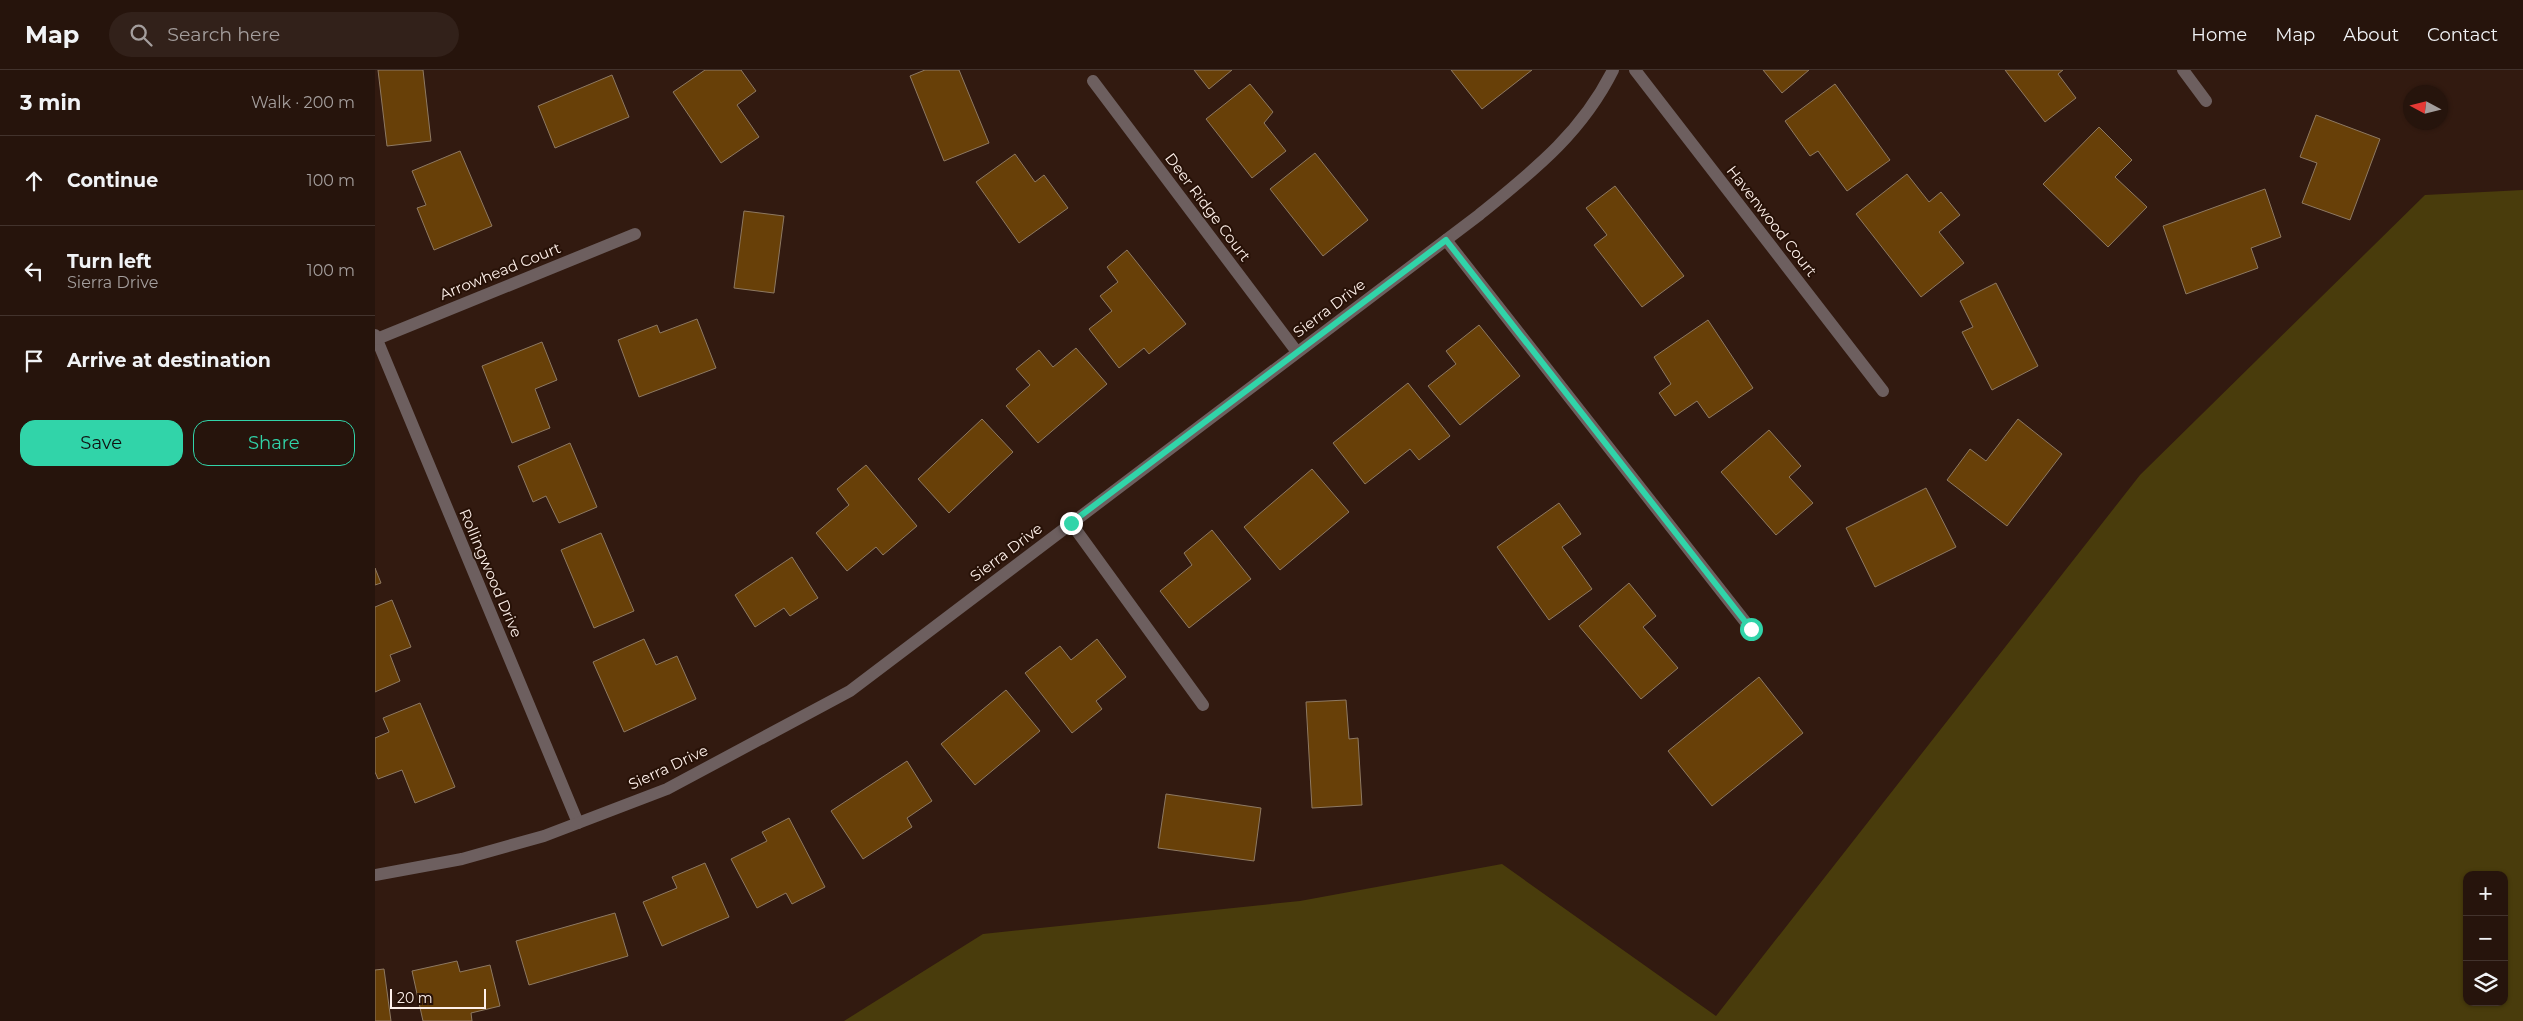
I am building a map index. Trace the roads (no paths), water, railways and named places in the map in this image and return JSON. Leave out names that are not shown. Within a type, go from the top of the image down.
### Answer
[{"type":"street","name":"Sierra Drive","points":[[375,875],[462,859],[544,836],[667,789],[850,691],[1446,240],[1542,163],[1572,134],[1601,96],[1613,70]]},
{"type":"street","name":"Havenwood Court","points":[[1635,70],[1883,391]]},
{"type":"street","points":[[2183,70],[2206,101]]},
{"type":"street","name":"Deer Ridge Court","points":[[1093,81],[1297,352]]},
{"type":"street","name":"Arrowhead Court","points":[[376,337],[635,234]]},
{"type":"street","points":[[1446,240],[1751,629]]},
{"type":"street","name":"Rollingwood Drive","points":[[376,337],[578,823]]},
{"type":"street","points":[[1071,523],[1203,705]]}]
